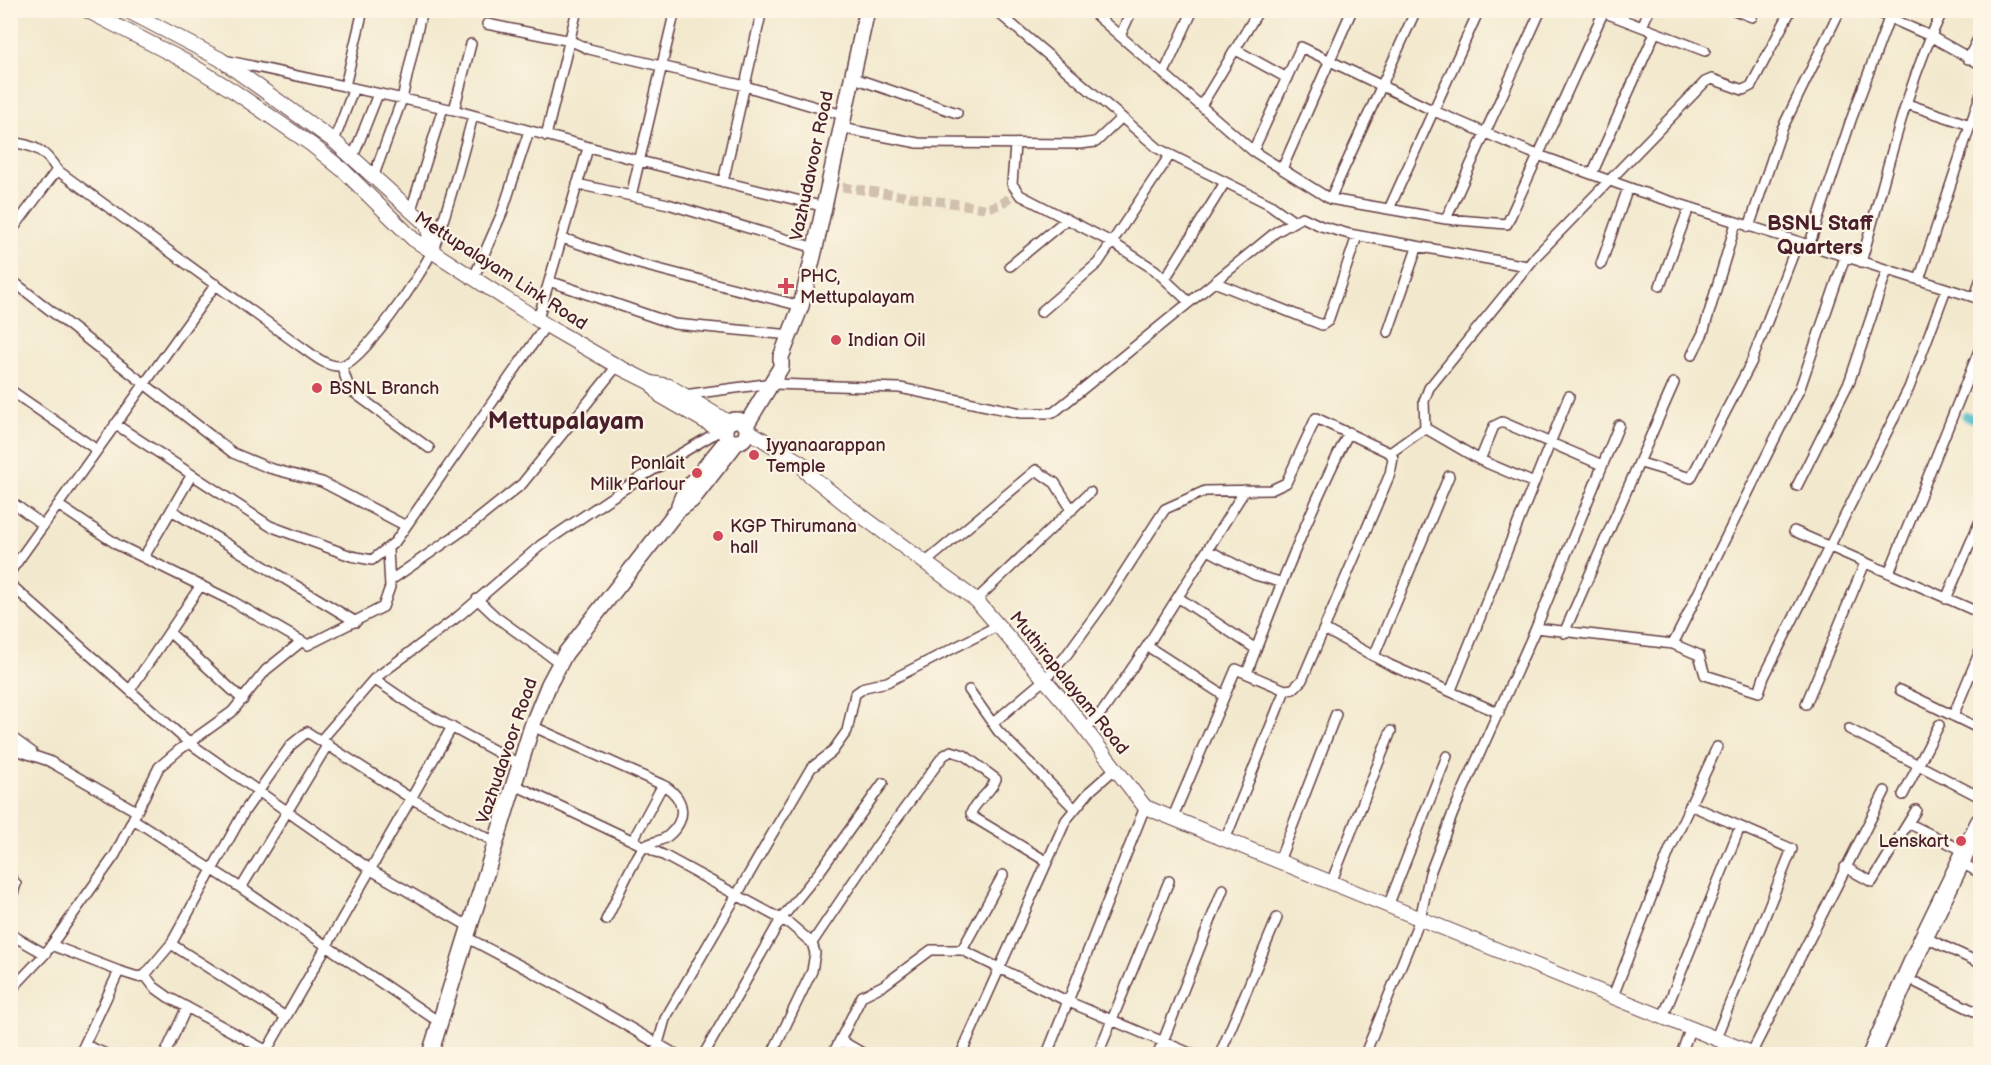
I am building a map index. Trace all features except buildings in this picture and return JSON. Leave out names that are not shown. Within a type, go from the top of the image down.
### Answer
[{"type":"highway","points":[[1872,1054],[1929,939],[1972,860],[1980,822]]},
{"type":"highway","points":[[1883,1054],[1917,983],[1929,939]]},
{"type":"main road","name":"Vazhudavoor Road","points":[[430,1054],[532,726],[549,684],[560,663],[677,511],[692,500],[735,431],[769,384],[774,364],[781,357],[791,335],[801,306],[825,207],[867,10]]},
{"type":"street","name":"Mettupalayam Link Road","points":[[86,10],[185,61],[312,145],[344,171],[413,238],[542,322],[616,366],[651,383],[669,386],[735,431]]},
{"type":"street","points":[[126,10],[220,59],[334,141],[427,225],[433,250]]},
{"type":"street","points":[[334,141],[350,87],[363,10]]},
{"type":"street","points":[[374,175],[402,99],[422,10]]},
{"type":"street","points":[[546,136],[577,10]]},
{"type":"street","points":[[631,196],[675,10]]},
{"type":"street","points":[[723,182],[762,10]]},
{"type":"street","points":[[995,10],[1121,118],[1170,155],[1224,184],[1269,204],[1293,220]]},
{"type":"street","points":[[1090,10],[1253,151],[1330,199],[1446,219],[1507,224],[1600,12],[1705,51]]},
{"type":"street","points":[[1120,36],[1132,10]]},
{"type":"street","points":[[1164,73],[1193,10]]},
{"type":"street","points":[[1201,106],[1259,10]]},
{"type":"street","points":[[1282,169],[1352,10]]},
{"type":"street","points":[[1330,199],[1416,10]]},
{"type":"street","points":[[1389,209],[1479,10]]},
{"type":"street","points":[[1446,219],[1541,10]]},
{"type":"street","points":[[1642,27],[1649,10]]},
{"type":"street","points":[[1734,10],[1752,17]]},
{"type":"street","points":[[1425,428],[1424,401],[1429,388],[1527,266],[1705,82],[1712,79],[1743,90],[1750,86],[1791,10]]},
{"type":"street","points":[[1749,226],[1782,129],[1840,10]]},
{"type":"street","points":[[1872,10],[1890,14],[1980,64]]},
{"type":"street","points":[[1861,262],[1907,104],[1930,36],[1943,10]]},
{"type":"street","points":[[1809,246],[1851,120],[1890,14]]},
{"type":"street","points":[[487,24],[571,41],[589,49],[746,86],[842,121],[918,143],[1092,144],[1121,118]]},
{"type":"street","points":[[1592,174],[1655,33]]},
{"type":"street","points":[[1968,59],[1980,35]]},
{"type":"street","points":[[454,110],[471,44]]},
{"type":"street","points":[[1253,151],[1301,47],[1434,111],[1539,155],[1628,188],[1978,298],[1980,281]]},
{"type":"street","points":[[1236,50],[1287,78]]},
{"type":"street","points":[[220,59],[454,110],[640,161],[825,207]]},
{"type":"street","points":[[851,77],[957,113]]},
{"type":"street","points":[[353,157],[378,94]]},
{"type":"street","points":[[1918,280],[1980,96]]},
{"type":"street","points":[[1907,104],[1970,125]]},
{"type":"street","points":[[411,210],[443,108]]},
{"type":"street","points":[[10,142],[40,149],[49,155],[57,170],[309,352],[331,366],[342,366],[352,363],[380,331],[433,250],[473,116]]},
{"type":"street","points":[[474,277],[502,213],[529,131]]},
{"type":"street","points":[[1015,145],[1012,184],[1020,195],[1113,243],[1165,279],[1189,302]]},
{"type":"street","points":[[115,424],[190,476],[258,519],[279,529],[366,560],[372,560],[387,550],[406,526],[542,322],[549,281],[588,147]]},
{"type":"street","points":[[1041,312],[1098,263],[1170,155]]},
{"type":"street","points":[[10,233],[57,170]]},
{"type":"street","points":[[577,184],[668,204],[815,248]]},
{"type":"street","points":[[1165,279],[1224,184]]},
{"type":"street","points":[[1601,264],[1628,188]]},
{"type":"street","points":[[1660,286],[1689,208]]},
{"type":"street","points":[[683,395],[769,384],[900,388],[1044,415],[1053,413],[1214,282],[1293,220],[1302,217],[1321,226],[1358,236],[1527,266]]},
{"type":"street","points":[[1010,266],[1067,219]]},
{"type":"street","points":[[1692,355],[1703,333],[1736,223]]},
{"type":"street","points":[[1214,282],[1322,325],[1328,321],[1358,236]]},
{"type":"street","points":[[562,238],[639,264],[801,306]]},
{"type":"street","points":[[1641,463],[1691,478],[1738,382],[1751,363],[1798,242]]},
{"type":"street","points":[[1388,332],[1417,248]]},
{"type":"street","points":[[1672,644],[1791,406],[1809,365],[1845,257]]},
{"type":"street","points":[[1797,486],[1850,380],[1887,270]]},
{"type":"street","points":[[10,279],[233,453],[269,468],[322,482],[406,526]]},
{"type":"street","points":[[549,281],[674,324],[791,335]]},
{"type":"street","points":[[12,566],[216,284]]},
{"type":"street","points":[[1536,628],[1672,644],[1699,655],[1705,675],[1759,692],[1764,677],[1828,546],[1909,388],[1946,289]]},
{"type":"street","points":[[1889,573],[1951,416],[1966,390],[1980,348]]},
{"type":"street","points":[[342,366],[346,382],[353,392],[429,448]]},
{"type":"street","points":[[391,580],[472,524],[522,484],[616,366]]},
{"type":"street","points":[[651,383],[660,396],[735,431]]},
{"type":"street","points":[[1564,633],[1641,463],[1674,383]]},
{"type":"street","points":[[10,390],[97,450]]},
{"type":"street","points":[[1451,690],[1569,396]]},
{"type":"street","points":[[993,723],[1045,679],[1065,657],[1107,599],[1165,509],[1205,491],[1271,490],[1286,483],[1316,417],[1390,453],[1393,458],[1390,474],[1302,680],[1293,689],[1285,690],[1236,669],[1172,819]]},
{"type":"street","points":[[1480,460],[1494,426],[1498,423],[1509,424],[1602,465]]},
{"type":"street","points":[[1365,1054],[1420,919],[1430,873],[1472,770],[1536,628],[1618,425]]},
{"type":"street","points":[[1390,453],[1425,428]]},
{"type":"street","points":[[1425,428],[1480,460],[1534,483]]},
{"type":"street","points":[[241,888],[325,742],[374,679],[477,599],[541,545],[643,476],[735,431]]},
{"type":"street","name":"Muthirapalayam Road","points":[[735,431],[797,471],[806,472],[979,603],[1086,729],[1145,807]]},
{"type":"street","points":[[1247,673],[1280,582],[1316,498],[1349,432]]},
{"type":"street","points":[[926,562],[1036,470],[1055,483],[1071,510]]},
{"type":"street","points":[[144,557],[190,476]]},
{"type":"street","points":[[1374,656],[1449,476]]},
{"type":"street","points":[[1086,729],[1106,708],[1179,598],[1245,490]]},
{"type":"street","points":[[979,603],[1090,492]]},
{"type":"street","points":[[10,501],[43,525]]},
{"type":"street","points":[[58,505],[100,534],[201,585],[308,645],[314,644],[383,607],[391,580],[387,550]]},
{"type":"street","points":[[171,510],[356,622]]},
{"type":"street","points":[[1946,598],[1980,521]]},
{"type":"street","points":[[1794,531],[1980,613]]},
{"type":"street","points":[[1208,549],[1255,575],[1280,582]]},
{"type":"street","points":[[1806,704],[1865,562]]},
{"type":"street","points":[[10,584],[188,742],[285,812],[371,870],[555,984],[657,1051],[675,1054]]},
{"type":"street","points":[[130,690],[201,585]]},
{"type":"street","points":[[1179,598],[1256,649]]},
{"type":"street","points":[[477,599],[496,617],[560,663]]},
{"type":"street","points":[[657,1051],[659,1034],[665,1018],[811,768],[832,752],[847,731],[853,698],[859,690],[887,682],[998,623]]},
{"type":"street","points":[[1324,628],[1374,656],[1499,713]]},
{"type":"street","points":[[169,632],[243,700]]},
{"type":"street","points":[[10,991],[45,954],[115,855],[159,768],[188,742],[232,712],[266,670],[301,642]]},
{"type":"street","points":[[1147,646],[1223,695]]},
{"type":"street","points":[[1953,716],[1980,651]]},
{"type":"street","points":[[374,679],[402,700],[521,765]]},
{"type":"street","points":[[969,690],[993,723],[1074,808]]},
{"type":"street","points":[[1225,840],[1285,690]]},
{"type":"street","points":[[1900,690],[1980,729]]},
{"type":"street","points":[[1279,861],[1336,714]]},
{"type":"street","points":[[1903,795],[1920,766],[1939,725]]},
{"type":"street","points":[[532,726],[676,793],[681,801],[682,810],[674,828],[659,841],[645,846],[606,920]]},
{"type":"street","points":[[145,975],[160,992],[270,1052],[285,1017],[452,727]]},
{"type":"street","points":[[1849,729],[1980,797]]},
{"type":"street","points":[[1331,883],[1391,731]]},
{"type":"street","points":[[51,945],[119,971],[138,977],[145,975],[171,944],[257,792],[300,735],[311,732],[346,759],[412,799],[496,843]]},
{"type":"street","points":[[10,736],[36,755],[135,815],[325,947],[439,1022]]},
{"type":"street","points":[[1613,996],[1690,805],[1717,747]]},
{"type":"street","points":[[10,748],[36,755]]},
{"type":"street","points":[[812,943],[878,846],[948,752],[958,752],[996,779],[990,790],[973,807],[971,813],[973,817],[1046,861]]},
{"type":"street","points":[[1388,906],[1447,756]]},
{"type":"street","points":[[961,1054],[1001,968],[1046,861],[1074,808],[1116,768]]},
{"type":"street","points":[[704,1054],[781,919],[820,871],[850,825],[883,783]]},
{"type":"street","points":[[515,785],[633,840],[698,874],[736,897],[781,919],[812,943],[815,952],[812,971],[772,1054]]},
{"type":"street","points":[[633,840],[660,790]]},
{"type":"street","points":[[1047,1054],[1145,807],[1752,1054],[1885,791]]},
{"type":"street","points":[[1690,805],[1792,849],[1715,1040]]},
{"type":"street","points":[[1845,867],[1872,882],[1917,810]]},
{"type":"street","points":[[1910,824],[1972,860]]},
{"type":"street","points":[[1663,1017],[1740,827]]},
{"type":"street","points":[[962,950],[1003,875]]},
{"type":"street","points":[[10,876],[16,884],[10,903]]},
{"type":"street","points":[[1098,1054],[1169,881]]},
{"type":"street","points":[[1158,1054],[1223,889]]},
{"type":"street","points":[[1220,1054],[1277,918]]},
{"type":"street","points":[[10,934],[45,954]]},
{"type":"street","points":[[1929,939],[1980,963]]},
{"type":"street","points":[[171,944],[285,1017]]},
{"type":"street","points":[[833,1054],[862,996],[884,985],[931,950],[962,950],[1069,1002],[1192,1054]]},
{"type":"street","points":[[80,1054],[119,971]]},
{"type":"street","points":[[1917,983],[1980,1014]]},
{"type":"street","points":[[165,1054],[187,1007]]},
{"type":"street","points":[[1681,1054],[1690,1030]]},
{"type":"street","points":[[840,1040],[864,1054]]},
{"type":"street","points":[[85,1045],[106,1054]]},
{"type":"waterway","points":[[1966,416],[1980,421]]},
{"type":"tunnel","points":[[829,185],[985,208],[1003,203],[1015,190]]},
{"type":"place","name":"PHC, Mettupalayam","points":[[786,286]]},
{"type":"place","name":"Indian Oil","points":[[836,340]]},
{"type":"place","name":"BSNL Branch","points":[[317,388]]},
{"type":"place","name":"Iyyanaarappan Temple","points":[[754,455]]},
{"type":"place","name":"Ponlait Milk Parlour","points":[[697,473]]},
{"type":"place","name":"KGP Thirumana hall","points":[[718,536]]},
{"type":"place","name":"Lenskart","points":[[1961,841]]},
{"type":"district","name":"BSNL Staff Quarters","points":[[1820,235]]},
{"type":"district","name":"Mettupalayam","points":[[566,421]]}]
